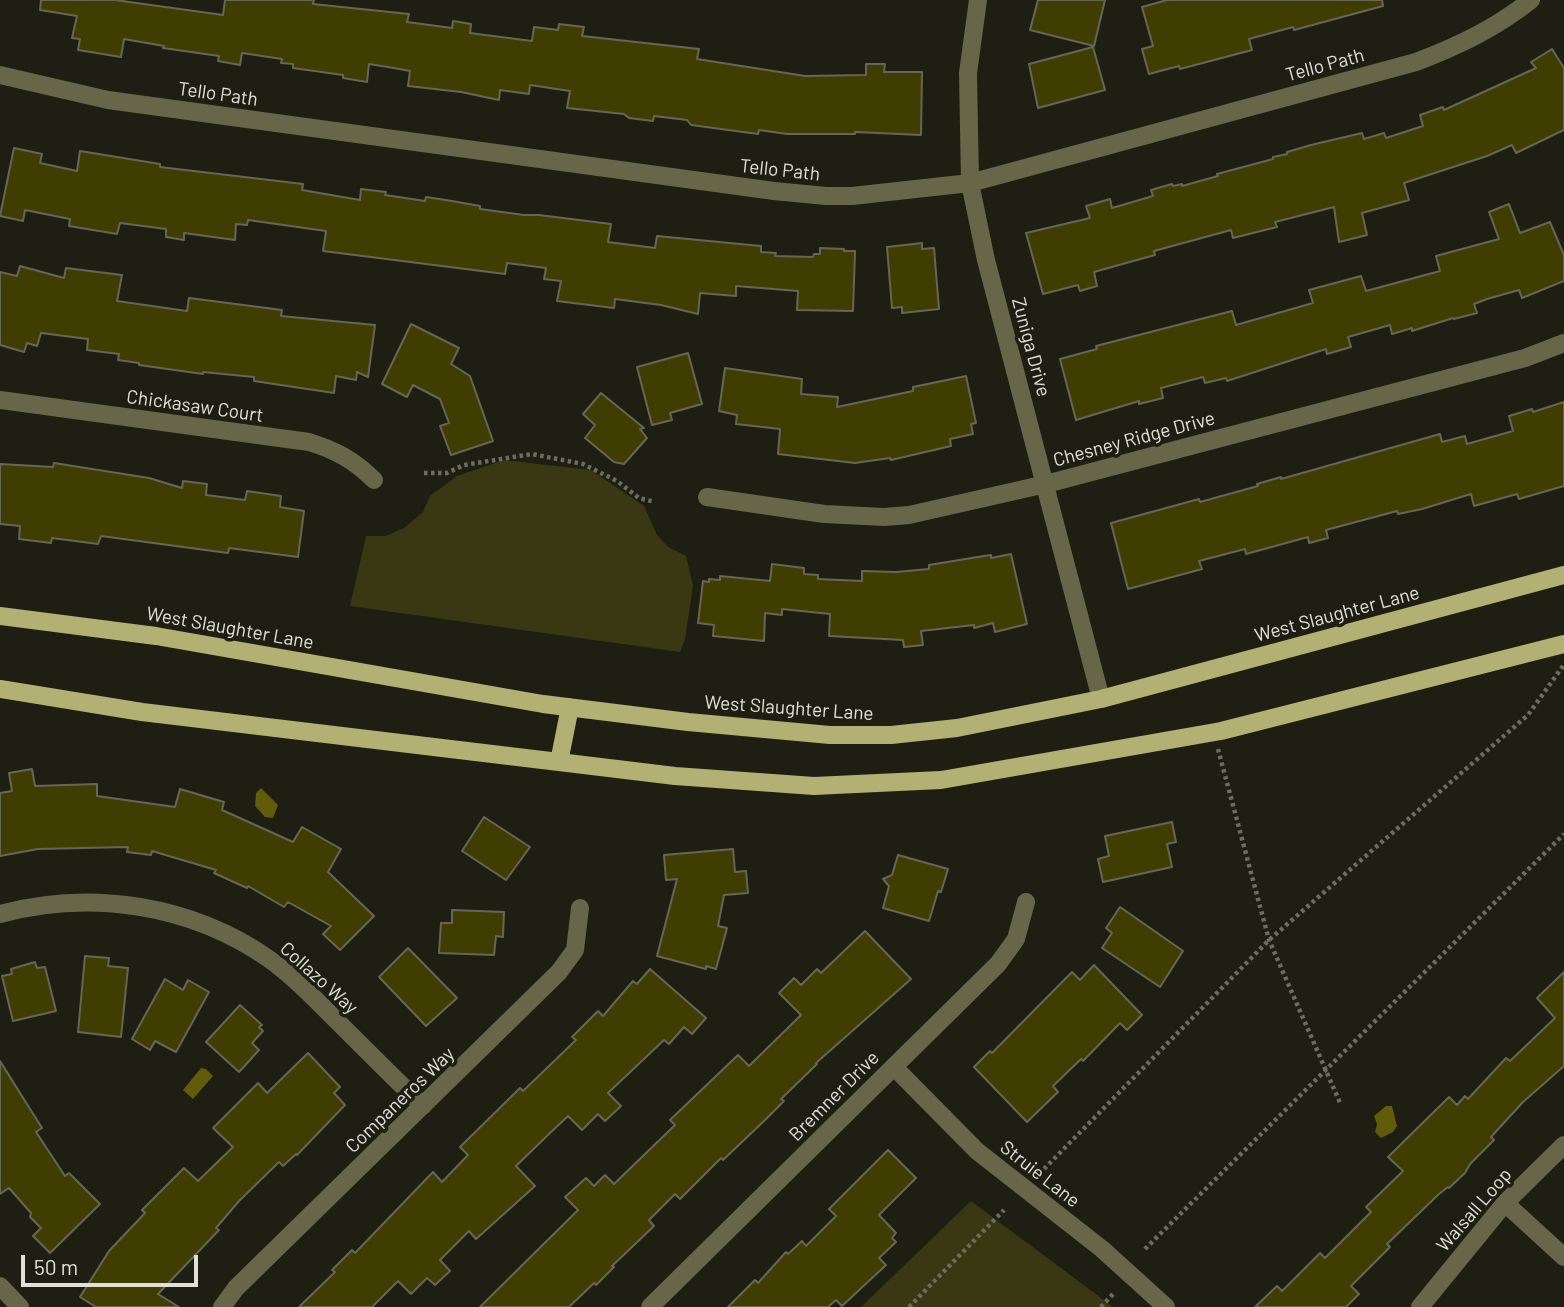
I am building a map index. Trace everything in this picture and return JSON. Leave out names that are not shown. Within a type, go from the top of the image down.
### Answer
[{"type":"main road","name":"West Slaughter Lane","points":[[0,615],[156,636],[570,707],[817,734],[891,735],[957,728],[1101,699],[1564,575]]},
{"type":"main road","points":[[0,689],[142,712],[675,776],[814,786],[941,780],[1222,731],[1564,644]]},
{"type":"main road","points":[[559,762],[570,707]]},
{"type":"street","name":"Zuniga Drive","points":[[978,0],[968,74],[970,183],[986,260],[1101,699]]},
{"type":"street","name":"Tello Path","points":[[0,75],[108,100],[774,191],[852,196],[970,183],[1416,62],[1460,45],[1495,26],[1531,0]]},
{"type":"street","name":"Chesney Ridge Drive","points":[[707,497],[824,514],[884,517],[953,506],[1512,362],[1564,343]]},
{"type":"street","name":"Chickasaw Court","points":[[0,400],[309,442],[333,449],[357,463],[374,480]]},
{"type":"street","name":"Collazo Way","points":[[0,914],[55,903],[94,902],[129,905],[185,917],[224,933],[269,959],[297,982],[424,1107]]},
{"type":"street","name":"Bremner Drive","points":[[650,1307],[998,964],[1016,939],[1026,902]]},
{"type":"street","name":"Companeros Way","points":[[222,1307],[236,1288],[559,972],[575,950],[580,908]]},
{"type":"street","name":"Struie Lane","points":[[894,1067],[977,1151],[1102,1249],[1166,1307]]},
{"type":"street","name":"Walsall Loop","points":[[1420,1307],[1505,1203],[1564,1145]]},
{"type":"street","points":[[1505,1203],[1564,1257]]},
{"type":"street","points":[[0,1286],[20,1307]]},
{"type":"path","points":[[424,473],[447,473],[464,465],[532,454],[569,460],[592,468],[617,481],[639,498],[656,502]]},
{"type":"path","points":[[1044,1169],[1269,940],[1528,715],[1564,665]]},
{"type":"path","points":[[1217,748],[1269,940],[1341,1105]]},
{"type":"path","points":[[1145,1249],[1564,834]]},
{"type":"path","points":[[909,1307],[1004,1210]]},
{"type":"path","points":[[1101,1307],[1113,1294]]},
{"type":"shaded area","points":[[504,460],[591,470],[644,506],[657,535],[668,547],[686,556],[693,586],[685,639],[680,652],[350,606],[366,536],[386,536],[404,528],[423,512],[430,496],[457,476]]},
{"type":"shaded area","points":[[261,788],[278,805],[273,818],[265,817],[255,806],[256,793]]},
{"type":"shaded area","points":[[201,1068],[213,1076],[193,1099],[183,1090]]},
{"type":"shaded area","points":[[1386,1106],[1392,1106],[1397,1126],[1393,1132],[1381,1138],[1375,1132],[1377,1124],[1374,1116]]},
{"type":"shaded area","points":[[971,1201],[1113,1307],[861,1307]]},
{"type":"building","points":[[41,0],[115,0],[223,15],[225,0],[314,0],[313,4],[409,14],[407,22],[452,28],[453,21],[471,24],[470,33],[532,41],[534,27],[558,30],[559,24],[584,27],[582,36],[699,49],[697,59],[805,76],[866,75],[866,64],[885,64],[884,72],[922,72],[921,135],[855,132],[787,134],[759,130],[758,134],[691,125],[687,120],[654,116],[653,121],[629,118],[624,114],[567,108],[570,91],[530,85],[529,94],[500,90],[499,100],[461,92],[408,86],[410,71],[388,67],[369,64],[367,82],[343,78],[343,75],[293,68],[293,64],[281,63],[282,59],[242,53],[240,65],[218,61],[219,56],[124,39],[121,57],[78,50],[80,39],[72,38],[77,16],[40,10]]},
{"type":"building","points":[[1038,0],[1105,0],[1094,46],[1030,30]]},
{"type":"building","points":[[1167,0],[1382,0],[1383,6],[1249,39],[1252,50],[1180,69],[1179,66],[1149,74],[1142,49],[1153,46],[1142,7]]},
{"type":"building","points":[[1093,47],[1105,90],[1038,108],[1029,64]]},
{"type":"building","points":[[1552,49],[1564,68],[1564,130],[1516,153],[1512,145],[1404,183],[1409,200],[1362,213],[1367,235],[1339,242],[1334,207],[1275,222],[1277,227],[1233,238],[1231,230],[1154,251],[1155,255],[1094,272],[1097,286],[1080,291],[1078,285],[1043,294],[1026,233],[1090,218],[1086,206],[1110,199],[1112,208],[1153,196],[1151,190],[1172,184],[1182,186],[1218,176],[1217,174],[1273,159],[1311,145],[1362,133],[1364,139],[1384,133],[1386,138],[1423,126],[1420,115],[1443,107],[1444,110],[1536,68],[1531,62]]},
{"type":"building","points":[[14,148],[42,154],[40,163],[77,171],[80,151],[160,164],[160,167],[303,184],[302,190],[360,200],[361,189],[425,201],[426,197],[452,201],[480,206],[480,209],[611,224],[608,242],[655,248],[657,236],[761,246],[761,252],[776,253],[775,256],[813,257],[814,254],[820,254],[820,248],[855,251],[853,311],[797,310],[798,291],[736,286],[736,296],[700,293],[698,314],[661,305],[615,299],[614,308],[557,301],[561,281],[544,279],[546,268],[507,263],[505,274],[323,251],[326,231],[248,220],[247,225],[236,224],[235,240],[184,233],[184,240],[166,237],[166,229],[120,223],[117,234],[69,226],[70,219],[25,210],[23,221],[0,216]]},
{"type":"building","points":[[1509,204],[1520,233],[1550,222],[1564,255],[1564,281],[1522,298],[1519,290],[1487,299],[1474,304],[1477,313],[1412,331],[1412,328],[1392,334],[1390,325],[1348,337],[1351,347],[1327,354],[1326,349],[1227,381],[1226,378],[1205,383],[1203,377],[1161,388],[1163,398],[1139,404],[1139,401],[1076,420],[1060,359],[1097,349],[1096,346],[1232,311],[1236,325],[1313,303],[1309,290],[1361,276],[1366,291],[1440,271],[1436,256],[1499,239],[1489,212]]},
{"type":"building","points":[[922,243],[922,249],[934,248],[939,309],[902,313],[902,307],[892,308],[887,247]]},
{"type":"building","points":[[20,266],[64,278],[66,268],[122,275],[117,301],[187,311],[189,298],[282,310],[281,316],[375,325],[368,377],[357,372],[356,380],[336,376],[334,393],[254,381],[254,377],[203,374],[139,365],[118,360],[119,354],[87,350],[88,339],[41,333],[37,346],[27,343],[24,352],[0,345],[0,272],[17,276]]},
{"type":"building","points":[[411,324],[459,348],[451,364],[470,376],[493,441],[451,455],[440,426],[449,423],[440,399],[413,385],[407,397],[382,384]]},
{"type":"building","points":[[688,353],[702,404],[670,413],[672,420],[652,425],[637,367]]},
{"type":"building","points":[[725,368],[802,379],[801,394],[838,397],[837,407],[913,391],[913,387],[966,376],[976,423],[971,424],[973,434],[950,439],[951,446],[891,460],[855,463],[778,454],[780,429],[736,424],[737,415],[719,411]]},
{"type":"building","points":[[601,393],[644,428],[640,429],[647,438],[624,464],[614,462],[585,438],[595,425],[583,414]]},
{"type":"building","points":[[1564,402],[1564,486],[1519,499],[1517,494],[1474,506],[1471,494],[1422,509],[1398,514],[1397,511],[1326,530],[1328,538],[1309,543],[1308,537],[1246,554],[1245,549],[1199,561],[1202,569],[1128,589],[1111,523],[1199,499],[1200,502],[1440,434],[1442,442],[1465,436],[1467,444],[1513,431],[1509,416]]},
{"type":"building","points":[[54,463],[149,478],[182,488],[183,481],[207,484],[206,495],[245,500],[247,491],[281,496],[280,507],[304,511],[298,557],[229,548],[228,553],[101,536],[98,544],[52,538],[51,543],[19,539],[20,526],[0,524],[0,464],[53,467]]},
{"type":"building","points":[[1011,554],[1027,624],[995,632],[993,623],[974,628],[974,625],[921,631],[923,645],[904,647],[903,640],[829,636],[830,614],[782,609],[782,615],[765,613],[764,641],[713,636],[714,625],[698,623],[703,581],[720,580],[720,576],[770,581],[772,564],[804,568],[804,574],[818,575],[818,579],[862,581],[862,571],[929,569],[929,565]]},
{"type":"building","points":[[32,769],[35,786],[97,784],[97,796],[175,807],[180,789],[224,802],[222,810],[293,842],[302,827],[341,849],[328,872],[374,916],[340,950],[323,934],[331,926],[288,902],[284,907],[248,886],[247,888],[214,873],[216,870],[152,851],[151,855],[127,852],[128,847],[38,849],[0,856],[0,793],[12,791],[9,773]]},
{"type":"building","points":[[484,817],[530,847],[506,880],[462,851]]},
{"type":"building","points":[[1172,822],[1176,842],[1167,844],[1172,867],[1103,882],[1098,859],[1109,856],[1105,836]]},
{"type":"building","points":[[733,849],[735,872],[746,871],[748,893],[724,895],[718,926],[727,928],[716,969],[706,966],[706,969],[657,956],[677,879],[666,880],[664,855]]},
{"type":"building","points":[[898,855],[948,869],[929,921],[883,908],[889,886],[883,879],[892,875]]},
{"type":"building","points":[[1120,907],[1183,951],[1160,987],[1102,948],[1112,933],[1106,928]]},
{"type":"building","points":[[452,910],[504,912],[503,937],[496,936],[494,955],[439,953],[441,923],[452,923]]},
{"type":"building","points":[[865,931],[911,979],[816,1063],[781,1099],[784,1101],[723,1160],[721,1158],[680,1199],[675,1194],[649,1220],[654,1226],[596,1285],[594,1283],[569,1307],[480,1307],[578,1210],[565,1197],[586,1178],[594,1186],[605,1175],[614,1184],[675,1125],[670,1120],[738,1055],[749,1066],[801,1015],[779,993],[794,978],[801,985],[817,969],[821,973]]},
{"type":"building","points":[[408,948],[457,998],[426,1026],[379,977]]},
{"type":"building","points":[[85,956],[109,958],[108,966],[128,968],[121,1037],[78,1032]]},
{"type":"building","points":[[35,962],[37,968],[45,967],[56,1011],[13,1021],[2,976],[12,974],[11,969]]},
{"type":"building","points":[[1094,965],[1142,1015],[1127,1030],[1120,1023],[1083,1061],[1081,1059],[1053,1086],[1058,1092],[1027,1122],[974,1067],[990,1051],[992,1053],[1072,972],[1080,980]]},
{"type":"building","points":[[650,969],[706,1018],[692,1034],[684,1027],[669,1044],[664,1040],[608,1093],[621,1106],[605,1121],[598,1114],[582,1130],[568,1116],[516,1166],[535,1186],[476,1239],[469,1231],[440,1260],[450,1271],[435,1285],[427,1278],[411,1294],[398,1281],[372,1307],[299,1307],[335,1272],[332,1270],[352,1250],[355,1253],[433,1172],[442,1182],[468,1155],[460,1147],[520,1088],[523,1091],[576,1040],[572,1037],[598,1011],[603,1016],[633,981],[637,984]]},
{"type":"building","points":[[1564,972],[1564,1066],[1523,1102],[1491,1137],[1494,1140],[1470,1164],[1465,1173],[1387,1244],[1390,1247],[1351,1286],[1359,1294],[1346,1307],[1255,1307],[1277,1286],[1282,1291],[1320,1253],[1325,1258],[1371,1212],[1366,1207],[1403,1171],[1388,1157],[1449,1097],[1457,1105],[1465,1096],[1468,1099],[1506,1058],[1510,1061],[1555,1018],[1537,998]]},
{"type":"building","points":[[165,979],[183,990],[188,980],[209,992],[176,1052],[155,1041],[150,1050],[132,1039]]},
{"type":"building","points":[[240,1005],[262,1025],[259,1027],[263,1031],[252,1043],[259,1050],[239,1072],[206,1042]]},
{"type":"building","points":[[308,1053],[340,1087],[334,1093],[345,1105],[297,1155],[283,1166],[279,1162],[239,1201],[216,1228],[219,1230],[158,1294],[179,1307],[96,1307],[80,1297],[109,1251],[145,1213],[142,1210],[184,1168],[198,1181],[233,1147],[213,1128],[258,1083],[267,1093]]},
{"type":"building","points":[[0,1061],[42,1128],[36,1132],[65,1176],[69,1173],[100,1204],[50,1253],[33,1236],[41,1228],[30,1217],[31,1213],[9,1188],[0,1194]]},
{"type":"building","points":[[888,1150],[916,1178],[879,1215],[896,1233],[892,1238],[896,1242],[879,1258],[886,1265],[842,1306],[836,1300],[828,1307],[728,1307],[755,1280],[758,1283],[786,1252],[788,1254],[802,1241],[806,1246],[836,1216],[829,1209]]}]
